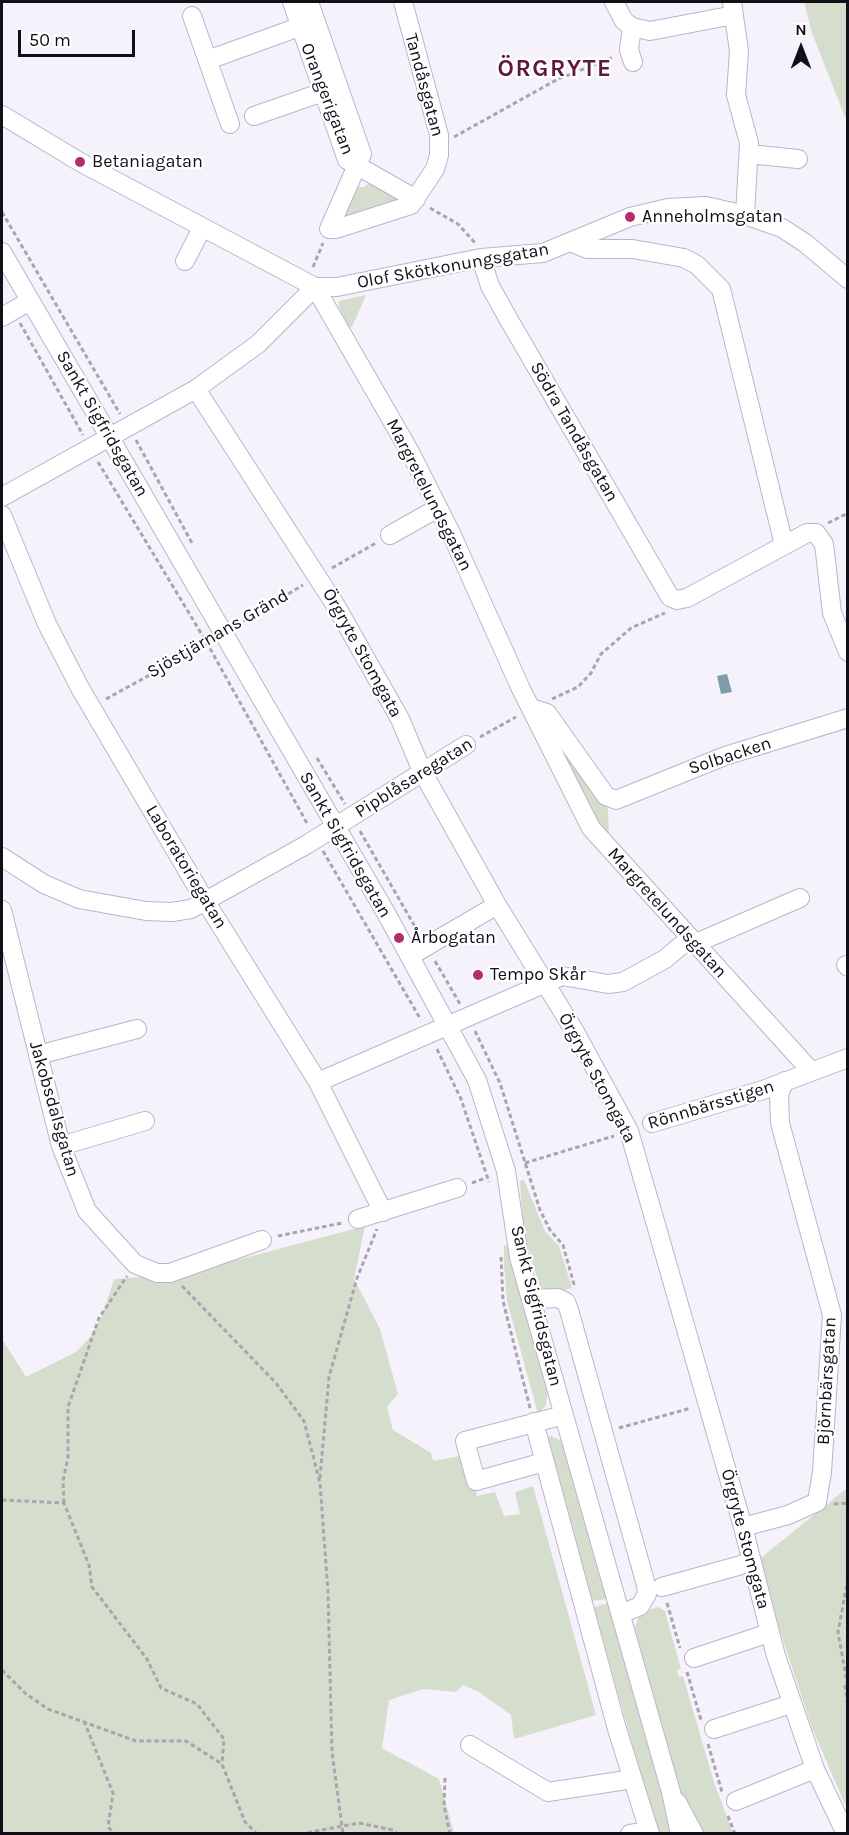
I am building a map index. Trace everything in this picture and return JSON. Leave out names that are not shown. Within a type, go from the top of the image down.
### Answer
[{"type":"street","name":"Orangerigatan","points":[[292,2],[308,24],[362,154],[357,165],[347,160],[323,92],[308,24],[309,2]]},
{"type":"street","name":"Tandåsgatan","points":[[403,2],[440,143],[435,170],[416,199]]},
{"type":"street","points":[[614,2],[618,13],[632,27],[650,31],[668,29],[733,8],[739,51],[736,94],[750,154],[745,215]]},
{"type":"street","points":[[192,16],[230,124]]},
{"type":"street","points":[[207,60],[308,24]]},
{"type":"street","points":[[631,56],[632,27]]},
{"type":"street","points":[[254,116],[323,92]]},
{"type":"street","points":[[2,115],[80,162],[315,287],[258,344],[196,389],[2,497]]},
{"type":"street","points":[[750,154],[798,159]]},
{"type":"street","points":[[357,165],[416,199],[411,205],[336,229],[329,229],[357,165]]},
{"type":"street","name":"Olof Skötkonungsgatan","points":[[315,287],[338,287],[481,258],[534,254],[570,242],[611,223],[668,208],[706,206],[745,215],[782,228],[805,243],[848,279]]},
{"type":"street","points":[[185,261],[202,228]]},
{"type":"street","points":[[570,242],[587,249],[633,249],[684,258],[697,265],[721,289],[784,545]]},
{"type":"street","name":"Sankt Sigfridsgatan","points":[[2,252],[410,956],[477,1080],[506,1171],[519,1257],[671,1792],[680,1833]]},
{"type":"street","name":"Södra Tandåsgatan","points":[[481,258],[490,286],[673,605]]},
{"type":"street","name":"Margretelundsgatan","points":[[315,287],[410,452],[438,507],[531,708],[591,828],[811,1071]]},
{"type":"street","points":[[2,317],[30,301]]},
{"type":"street","name":"Örgryte Stomgata","points":[[196,389],[318,576],[400,719],[422,771],[497,905],[545,983],[629,1131],[743,1527],[769,1633],[791,1704],[815,1769],[846,1833]]},
{"type":"street","points":[[390,535],[438,507]]},
{"type":"street","name":"Laboratoriegatan","points":[[2,515],[47,624],[91,707],[204,899],[318,1082],[383,1212]]},
{"type":"street","points":[[673,605],[807,533],[821,528],[832,613],[848,652]]},
{"type":"street","name":"Solbacken","points":[[531,708],[548,714],[606,796],[616,800],[725,756],[848,718]]},
{"type":"street","name":"Pipblåsaregatan","points":[[2,857],[44,884],[79,899],[111,906],[172,912],[191,909],[204,899],[306,845],[466,745]]},
{"type":"street","points":[[318,1082],[562,976],[608,984],[623,982],[692,942],[800,898]]},
{"type":"street","points":[[410,956],[497,905]]},
{"type":"street","name":"Jakobsdalsgatan","points":[[2,910],[61,1146],[87,1211],[135,1264]]},
{"type":"street","points":[[38,1055],[137,1029]]},
{"type":"street","name":"Rönnbärsstigen","points":[[652,1123],[785,1081],[848,1058]]},
{"type":"street","name":"Björnbärsgatan","points":[[743,1527],[788,1515],[817,1502],[822,1472],[832,1315],[780,1123],[779,1094],[785,1081]]},
{"type":"street","points":[[61,1146],[145,1121]]},
{"type":"street","points":[[358,1219],[457,1188]]},
{"type":"street","points":[[135,1264],[145,1270],[170,1273],[262,1240]]},
{"type":"street","points":[[531,1299],[558,1298],[566,1302],[572,1321],[646,1585],[647,1594],[640,1606],[621,1614]]},
{"type":"street","points":[[544,1462],[476,1481],[465,1441],[564,1415]]},
{"type":"street","points":[[534,1422],[633,1779],[650,1832],[630,1833]]},
{"type":"street","points":[[662,1587],[752,1562]]},
{"type":"street","points":[[694,1658],[769,1633]]},
{"type":"street","points":[[714,1728],[791,1704]]},
{"type":"street","points":[[470,1745],[548,1792],[633,1779]]},
{"type":"street","points":[[736,1801],[815,1769]]},
{"type":"street","name":"Sankt Sigfridsgatan","points":[[671,1792],[694,1833]]},
{"type":"path","points":[[447,141],[558,79],[631,56]]},
{"type":"path","points":[[416,199],[458,224],[474,241],[481,258]]},
{"type":"path","points":[[315,287],[312,268],[322,246]]},
{"type":"path","points":[[821,528],[848,513]]},
{"type":"path","name":"Sjöstjärnans Gränd","points":[[91,707],[222,634],[390,535]]},
{"type":"path","points":[[578,687],[591,673],[601,654],[615,640],[631,628],[673,605]]},
{"type":"path","name":"Pipblåsaregatan","points":[[466,745],[501,726]]},
{"type":"path","name":"Rönnbärsstigen","points":[[506,1171],[629,1131]]},
{"type":"path","points":[[457,1188],[506,1171]]},
{"type":"path","points":[[343,1833],[332,1752],[328,1592],[320,1483],[329,1377],[357,1278],[383,1212]]},
{"type":"path","points":[[262,1240],[358,1219]]},
{"type":"path","points":[[135,1264],[99,1318],[68,1407],[68,1457],[63,1481],[64,1503],[89,1565],[92,1587],[147,1659],[161,1688],[197,1704],[224,1739],[222,1764],[245,1822],[257,1833]]},
{"type":"path","points":[[170,1273],[276,1383],[304,1421],[320,1483]]},
{"type":"path","points":[[617,1429],[707,1404]]},
{"type":"path","points":[[2,1500],[64,1503]]},
{"type":"path","points":[[833,1504],[848,1503]]},
{"type":"path","points":[[848,1578],[838,1632],[848,1708]]},
{"type":"path","points":[[2,1670],[26,1694],[48,1709],[136,1741],[186,1741],[222,1764]]},
{"type":"path","points":[[845,1683],[848,1688]]},
{"type":"path","points":[[84,1722],[112,1793],[108,1827],[115,1833]]},
{"type":"path","points":[[446,1778],[444,1805],[450,1833]]},
{"type":"path","points":[[300,1833],[359,1823],[393,1830],[397,1833]]},
{"type":"green space","points":[[804,2],[847,2],[848,115],[845,117],[812,33]]},
{"type":"green space","points":[[372,181],[403,199],[339,219],[351,187],[364,187]]},
{"type":"green space","points":[[366,295],[352,327],[349,327],[339,307],[339,301]]},
{"type":"green space","points":[[545,719],[608,809],[609,836],[593,818]]},
{"type":"green space","points":[[524,1180],[545,1231],[559,1246],[572,1288],[552,1293],[541,1290],[524,1235],[520,1181]]},
{"type":"green space","points":[[365,1226],[354,1279],[380,1329],[398,1394],[387,1407],[393,1430],[431,1453],[433,1461],[465,1455],[477,1496],[495,1492],[504,1516],[520,1514],[515,1492],[533,1486],[596,1715],[514,1739],[511,1715],[479,1692],[463,1685],[456,1692],[423,1689],[389,1700],[382,1748],[439,1779],[454,1833],[2,1833],[2,1339],[26,1377],[76,1352],[91,1336],[102,1316],[114,1279],[184,1274]]},
{"type":"green space","points":[[507,1245],[548,1389],[546,1405],[538,1414],[507,1301],[504,1246]]},
{"type":"green space","points":[[551,1436],[562,1441],[607,1599],[592,1601],[547,1438]]},
{"type":"green space","points":[[847,1488],[847,1809],[812,1728],[757,1561]]},
{"type":"green space","points":[[609,1603],[676,1833],[657,1833],[594,1607]]},
{"type":"green space","points":[[658,1607],[665,1611],[681,1669],[677,1670],[679,1677],[683,1676],[714,1782],[733,1833],[698,1833],[682,1796],[643,1665],[635,1627],[640,1613]]},
{"type":"water","points":[[727,674],[732,692],[721,694],[717,676]]},
{"type":"place","name":"Betaniagatan","points":[[80,162]]},
{"type":"place","name":"Anneholmsgatan","points":[[630,217]]},
{"type":"place","name":"Årbogatan","points":[[399,938]]},
{"type":"place","name":"Tempo Skår","points":[[478,975]]},
{"type":"district","name":"ÖRGRYTE","points":[[555,69]]}]
